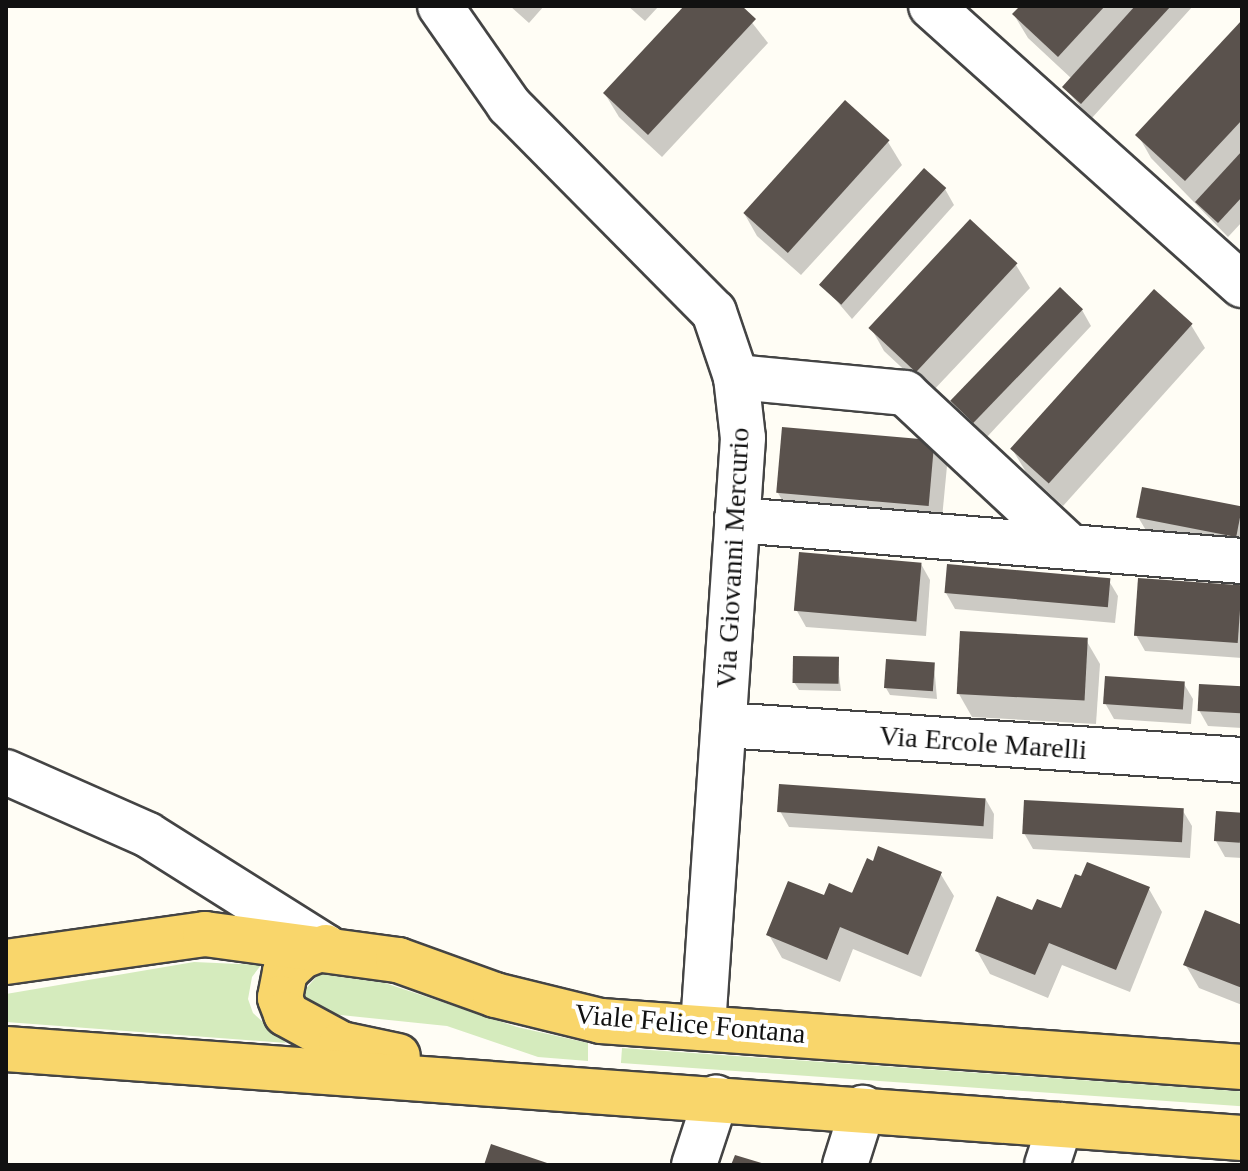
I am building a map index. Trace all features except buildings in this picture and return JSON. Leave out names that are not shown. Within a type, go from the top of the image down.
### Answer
[{"type":"main road","name":"Viale Felice Fontana","points":[[6,962],[205,934],[326,947],[398,960],[549,1011],[601,1021],[1242,1067]]},
{"type":"main road","points":[[326,947],[302,956],[285,972],[283,1006],[307,1030],[341,1044],[542,1090]]},
{"type":"main road","points":[[6,1049],[542,1090],[863,1108],[1054,1145],[1242,1138]]},
{"type":"street","name":"Via Giovanni Mercurio","points":[[440,6],[509,105],[714,312],[736,377],[743,438],[703,1027]]},
{"type":"street","points":[[931,6],[1242,285]]},
{"type":"street","points":[[736,377],[905,393],[1068,545]]},
{"type":"street","points":[[737,520],[1242,561]]},
{"type":"street","name":"Via Ercole Marelli","points":[[724,725],[1242,760]]},
{"type":"street","points":[[6,772],[148,835],[326,947]]},
{"type":"street","points":[[694,1165],[716,1098]]},
{"type":"street","points":[[845,1165],[863,1108]]},
{"type":"green space","points":[[194,962],[261,965],[252,977],[248,999],[253,1013],[286,1043],[6,1022],[6,994]]},
{"type":"green space","points":[[319,974],[385,983],[517,1027],[588,1043],[588,1061],[538,1057],[447,1026],[321,1013],[302,993]]},
{"type":"green space","points":[[622,1048],[1242,1091],[1241,1106],[621,1063]]}]
